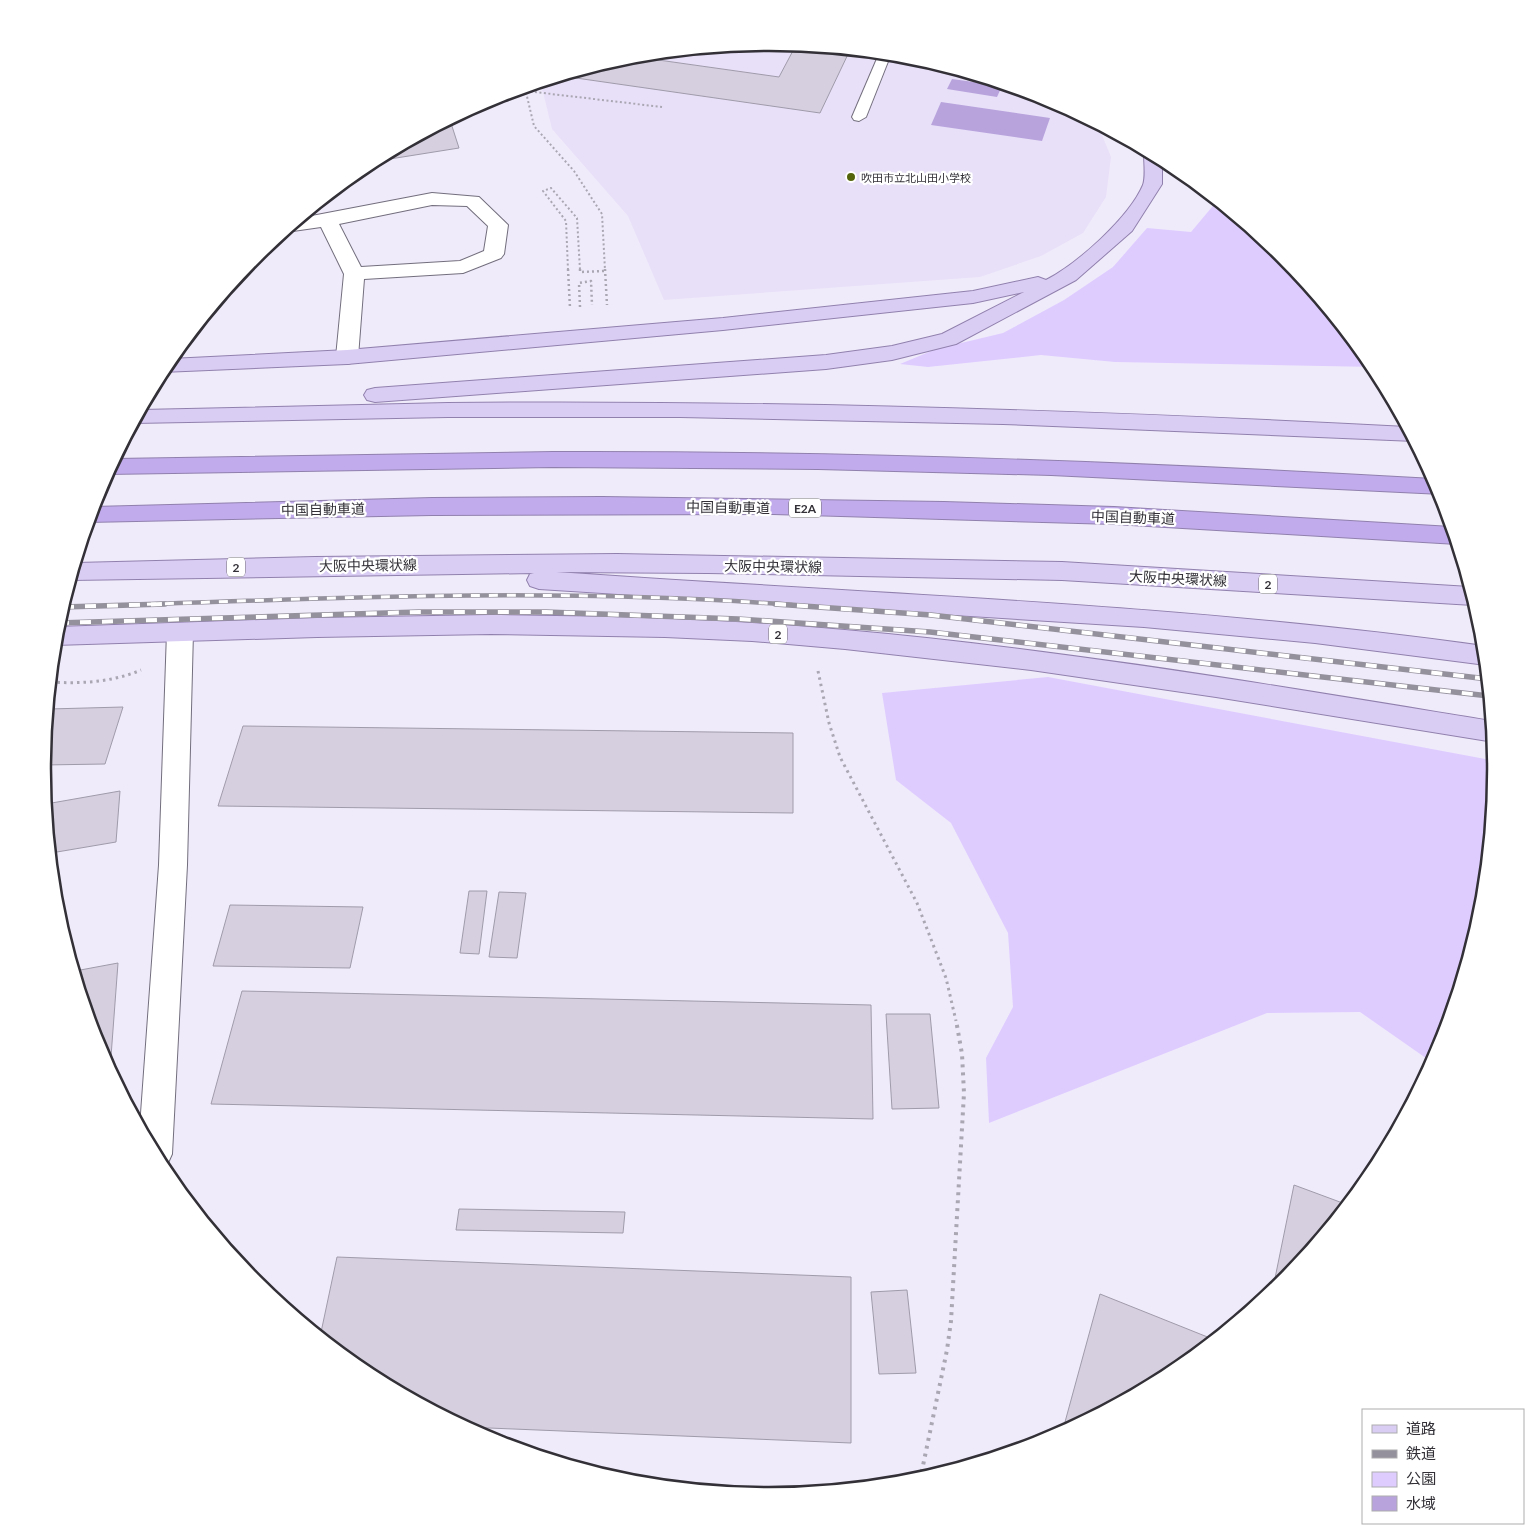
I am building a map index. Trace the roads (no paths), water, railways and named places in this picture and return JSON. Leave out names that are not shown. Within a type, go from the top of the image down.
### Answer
[{"type":"highway","points":[[118,467],[523,459],[821,461],[1156,472],[1429,486]]},
{"type":"highway","name":"中国自動車道","points":[[98,515],[555,505],[959,510],[1290,523],[1449,535]]},
{"type":"main road","points":[[247,413],[384,394],[861,358],[927,344],[969,330],[1069,276],[1125,227],[1153,184],[1153,162]]},
{"type":"main road","points":[[175,365],[347,357],[723,324],[973,297],[1069,276]]},
{"type":"main road","points":[[145,417],[247,413],[508,410],[757,410],[1007,416],[1405,435]]},
{"type":"main road","name":"大阪中央環状線","points":[[80,572],[315,566],[617,563],[1062,571],[1466,596]]},
{"type":"main road","points":[[315,566],[799,597],[912,602],[1138,618],[1294,632],[1478,655]]},
{"type":"main road","name":"2","points":[[64,636],[478,623],[619,625],[754,632],[982,652],[1054,661],[1486,731]]},
{"type":"street","points":[[303,224],[432,199],[472,201],[498,225],[494,254],[463,267],[354,274]]},
{"type":"street","points":[[328,220],[354,274],[347,357]]},
{"type":"street","points":[[156,1143],[173,865],[180,632]]},
{"type":"lane","points":[[859,117],[882,60]]},
{"type":"water","points":[[952,79],[978,83],[1001,89],[997,97],[947,89]]},
{"type":"water","points":[[941,102],[1050,118],[1042,141],[931,125]]},
{"type":"railway","points":[[129,605],[294,599],[543,595],[709,600],[792,605]]},
{"type":"railway","points":[[70,607],[165,604]]},
{"type":"railway","points":[[775,604],[931,615],[1482,678]]},
{"type":"railway","points":[[67,623],[419,612],[546,612],[738,619],[930,632],[1484,695]]},
{"type":"place","name":"吹田市立北山田小学校","points":[[851,177]]}]
